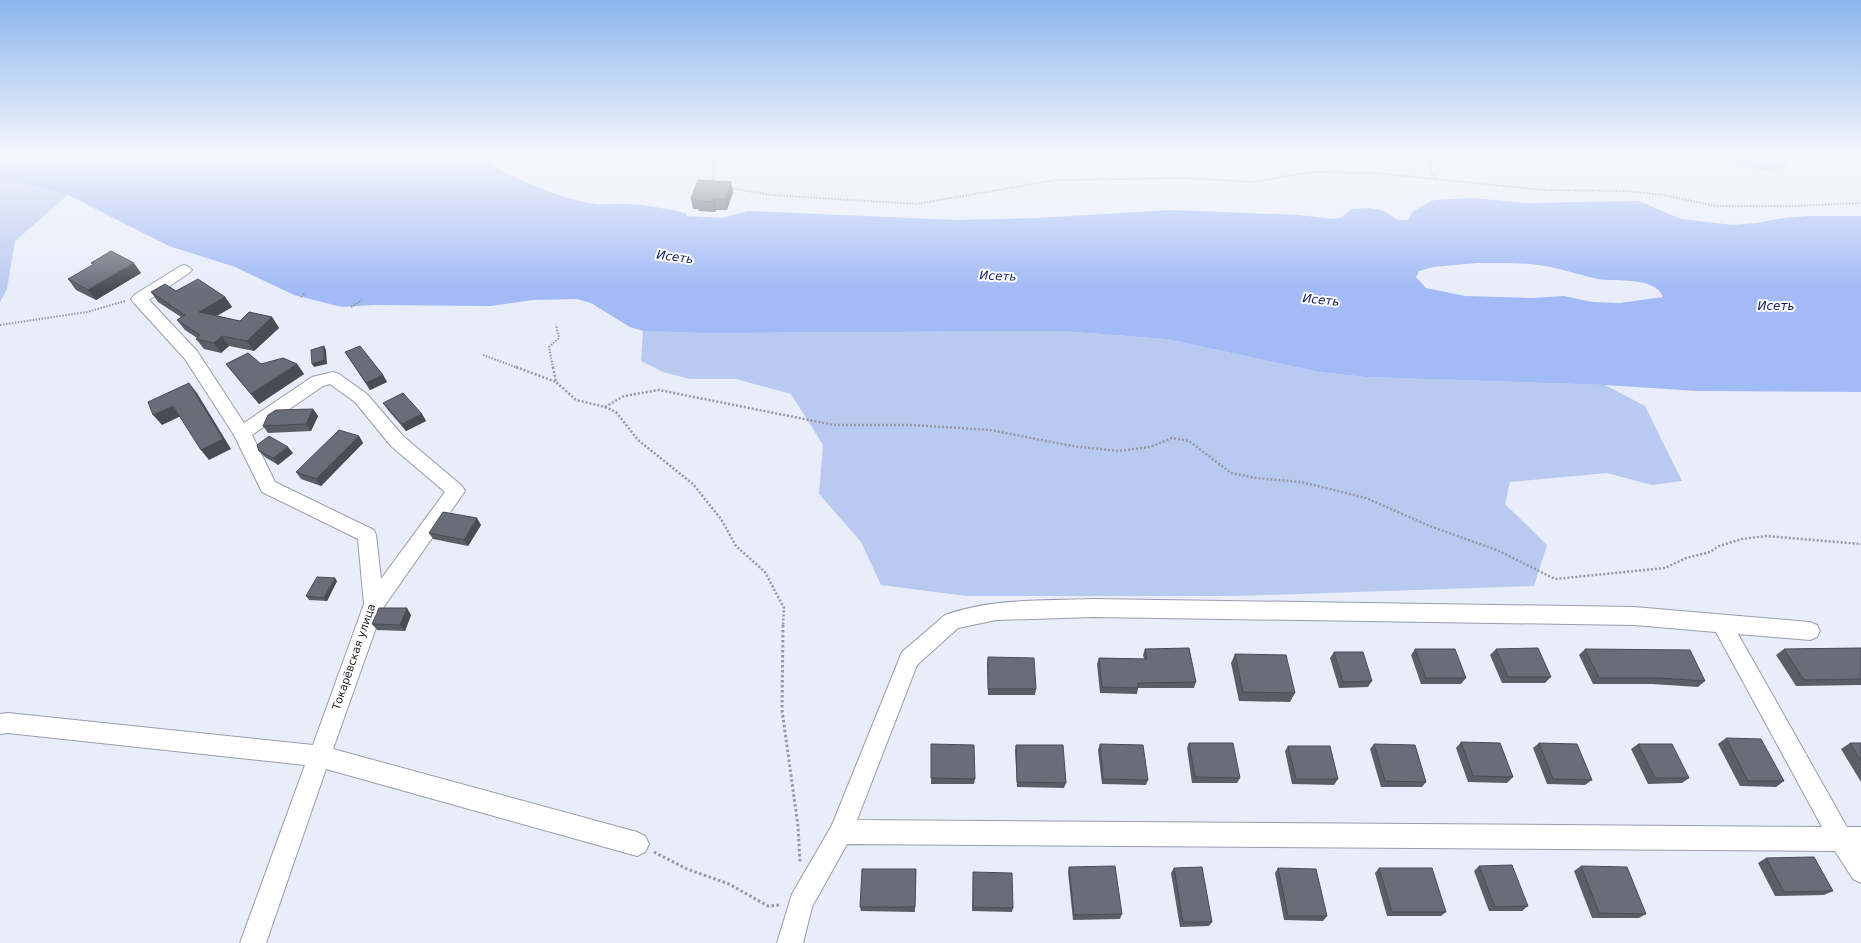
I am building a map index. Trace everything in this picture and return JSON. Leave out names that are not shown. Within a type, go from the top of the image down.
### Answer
[{"type":"street","points":[[139,300],[184,270]]},
{"type":"street","name":"Токарёвская улица","points":[[139,300],[191,355],[242,434],[268,487],[367,535],[374,604],[253,943]]},
{"type":"street","points":[[242,434],[318,381],[333,378],[361,398],[397,441],[456,491],[374,604]]},
{"type":"street","points":[[790,943],[801,902],[841,832],[909,659],[952,621],[996,611],[1093,608],[1634,616],[1721,622],[1810,631]]},
{"type":"street","points":[[1721,622],[1851,839],[1861,870]]},
{"type":"street","points":[[0,724],[319,756],[637,844]]},
{"type":"street","points":[[841,832],[1851,839]]},
{"type":"path","points":[[884,202],[916,204],[929,202]]},
{"type":"path","points":[[1697,202],[1716,206],[1793,206],[1861,203]]},
{"type":"path","points":[[302,297],[305,293]]},
{"type":"path","points":[[0,325],[87,312],[120,302],[139,300]]},
{"type":"path","points":[[350,307],[362,300]]},
{"type":"path","points":[[556,325],[560,338],[550,347],[556,382]]},
{"type":"path","points":[[483,355],[498,358],[544,380],[556,382],[576,400],[605,407],[616,412],[638,440],[693,484],[721,519],[736,546],[765,572],[784,608],[782,710],[798,826],[800,864]]},
{"type":"path","points":[[605,407],[624,396],[659,390],[834,425],[912,425],[990,430],[1072,446],[1118,451],[1150,447],[1172,438],[1189,441],[1231,473],[1256,478],[1301,482],[1366,498],[1432,527],[1497,550],[1555,579],[1665,568],[1686,558],[1710,552],[1719,546],[1742,539],[1766,536],[1861,544]]},
{"type":"path","points":[[637,844],[687,869],[730,884],[768,906],[801,902]]},
{"type":"shaded area","points":[[0,202],[60,202],[15,241],[7,289],[0,302]]},
{"type":"shaded area","points":[[643,331],[701,333],[1062,331],[1166,339],[1319,372],[1365,377],[1605,385],[1645,406],[1682,481],[1652,485],[1607,473],[1510,482],[1505,504],[1547,545],[1534,586],[1238,596],[966,596],[881,585],[861,542],[819,494],[823,445],[791,394],[736,379],[690,379],[663,372],[641,361]]},
{"type":"water","name":"Исеть","points":[[82,202],[585,202],[595,204],[643,205],[686,213],[686,216],[722,218],[748,211],[956,220],[1038,218],[1171,210],[1299,215],[1334,219],[1342,217],[1352,209],[1368,208],[1382,210],[1398,220],[1408,220],[1413,211],[1430,202],[1641,202],[1681,219],[1733,225],[1808,216],[1861,216],[1861,392],[1697,391],[1605,385],[1365,377],[1319,372],[1166,339],[1062,331],[701,333],[643,331],[630,327],[591,303],[577,299],[533,300],[490,306],[373,305],[344,307],[294,295],[235,267],[169,246]],"holes":[[[1477,263],[1537,265],[1598,279],[1644,283],[1659,290],[1663,297],[1620,303],[1592,302],[1564,296],[1534,298],[1465,296],[1426,288],[1416,277],[1419,271],[1433,267]]]},
{"type":"building","points":[[111,251],[134,263],[88,290],[68,279],[94,264],[91,263]]},
{"type":"building","points":[[198,279],[225,297],[199,312],[240,321],[249,312],[272,317],[247,341],[222,336],[214,343],[196,339],[200,335],[177,320],[185,315],[151,292],[165,284],[176,291]]},
{"type":"building","points":[[324,346],[324,360],[312,364],[311,350]]},
{"type":"building","points":[[360,346],[383,375],[366,383],[345,352]]},
{"type":"building","points":[[248,353],[261,364],[283,358],[297,364],[251,394],[226,364]]},
{"type":"building","points":[[189,383],[223,439],[201,450],[173,406],[153,415],[148,402]]},
{"type":"building","points":[[403,393],[422,414],[402,424],[383,403]]},
{"type":"building","points":[[313,409],[306,424],[263,426],[268,415],[276,410]]},
{"type":"building","points":[[339,430],[359,436],[316,479],[296,472]]},
{"type":"building","points":[[269,436],[288,447],[273,458],[259,451],[257,445]]},
{"type":"building","points":[[443,512],[477,518],[464,540],[429,533]]},
{"type":"building","points":[[317,577],[335,578],[324,598],[306,596]]},
{"type":"building","points":[[379,608],[407,608],[400,625],[372,624]]},
{"type":"building","points":[[1189,648],[1196,682],[1138,683],[1138,688],[1102,687],[1099,658],[1147,659],[1145,649]]},
{"type":"building","points":[[1538,648],[1551,677],[1508,677],[1496,649]]},
{"type":"building","points":[[1861,648],[1861,679],[1804,680],[1784,649]]},
{"type":"building","points":[[1415,649],[1455,649],[1466,678],[1426,678]]},
{"type":"building","points":[[1585,649],[1690,650],[1705,681],[1658,678],[1599,678]]},
{"type":"building","points":[[1334,652],[1363,652],[1372,681],[1343,682]]},
{"type":"building","points":[[1235,654],[1286,655],[1295,693],[1243,692]]},
{"type":"building","points":[[988,657],[1034,658],[1036,689],[988,689]]},
{"type":"building","points":[[1726,738],[1761,739],[1784,781],[1748,781]]},
{"type":"building","points":[[1461,742],[1500,743],[1513,777],[1473,776]]},
{"type":"building","points":[[1189,743],[1233,743],[1240,778],[1195,777]]},
{"type":"building","points":[[1539,743],[1577,744],[1592,780],[1553,779]]},
{"type":"building","points":[[1850,743],[1861,743],[1861,761]]},
{"type":"building","points":[[931,744],[974,745],[975,779],[931,778]]},
{"type":"building","points":[[1100,744],[1143,745],[1148,780],[1103,779]]},
{"type":"building","points":[[1374,744],[1415,745],[1426,782],[1385,781]]},
{"type":"building","points":[[1638,744],[1672,744],[1689,778],[1655,778]]},
{"type":"building","points":[[1016,745],[1063,745],[1066,783],[1017,782]]},
{"type":"building","points":[[1288,746],[1330,746],[1338,779],[1296,779]]},
{"type":"building","points":[[1814,857],[1833,891],[1784,892],[1766,858]]},
{"type":"building","points":[[1512,865],[1528,906],[1495,907],[1479,866]]},
{"type":"building","points":[[1115,866],[1122,914],[1074,915],[1069,867]]},
{"type":"building","points":[[1581,866],[1627,867],[1646,914],[1599,913]]},
{"type":"building","points":[[1202,867],[1212,922],[1183,922],[1174,868]]},
{"type":"building","points":[[1278,868],[1316,869],[1327,916],[1288,916]]},
{"type":"building","points":[[1379,868],[1432,868],[1446,912],[1392,912]]},
{"type":"building","points":[[862,869],[916,869],[915,907],[860,907]]},
{"type":"building","points":[[973,872],[1012,873],[1013,908],[973,907]]}]
